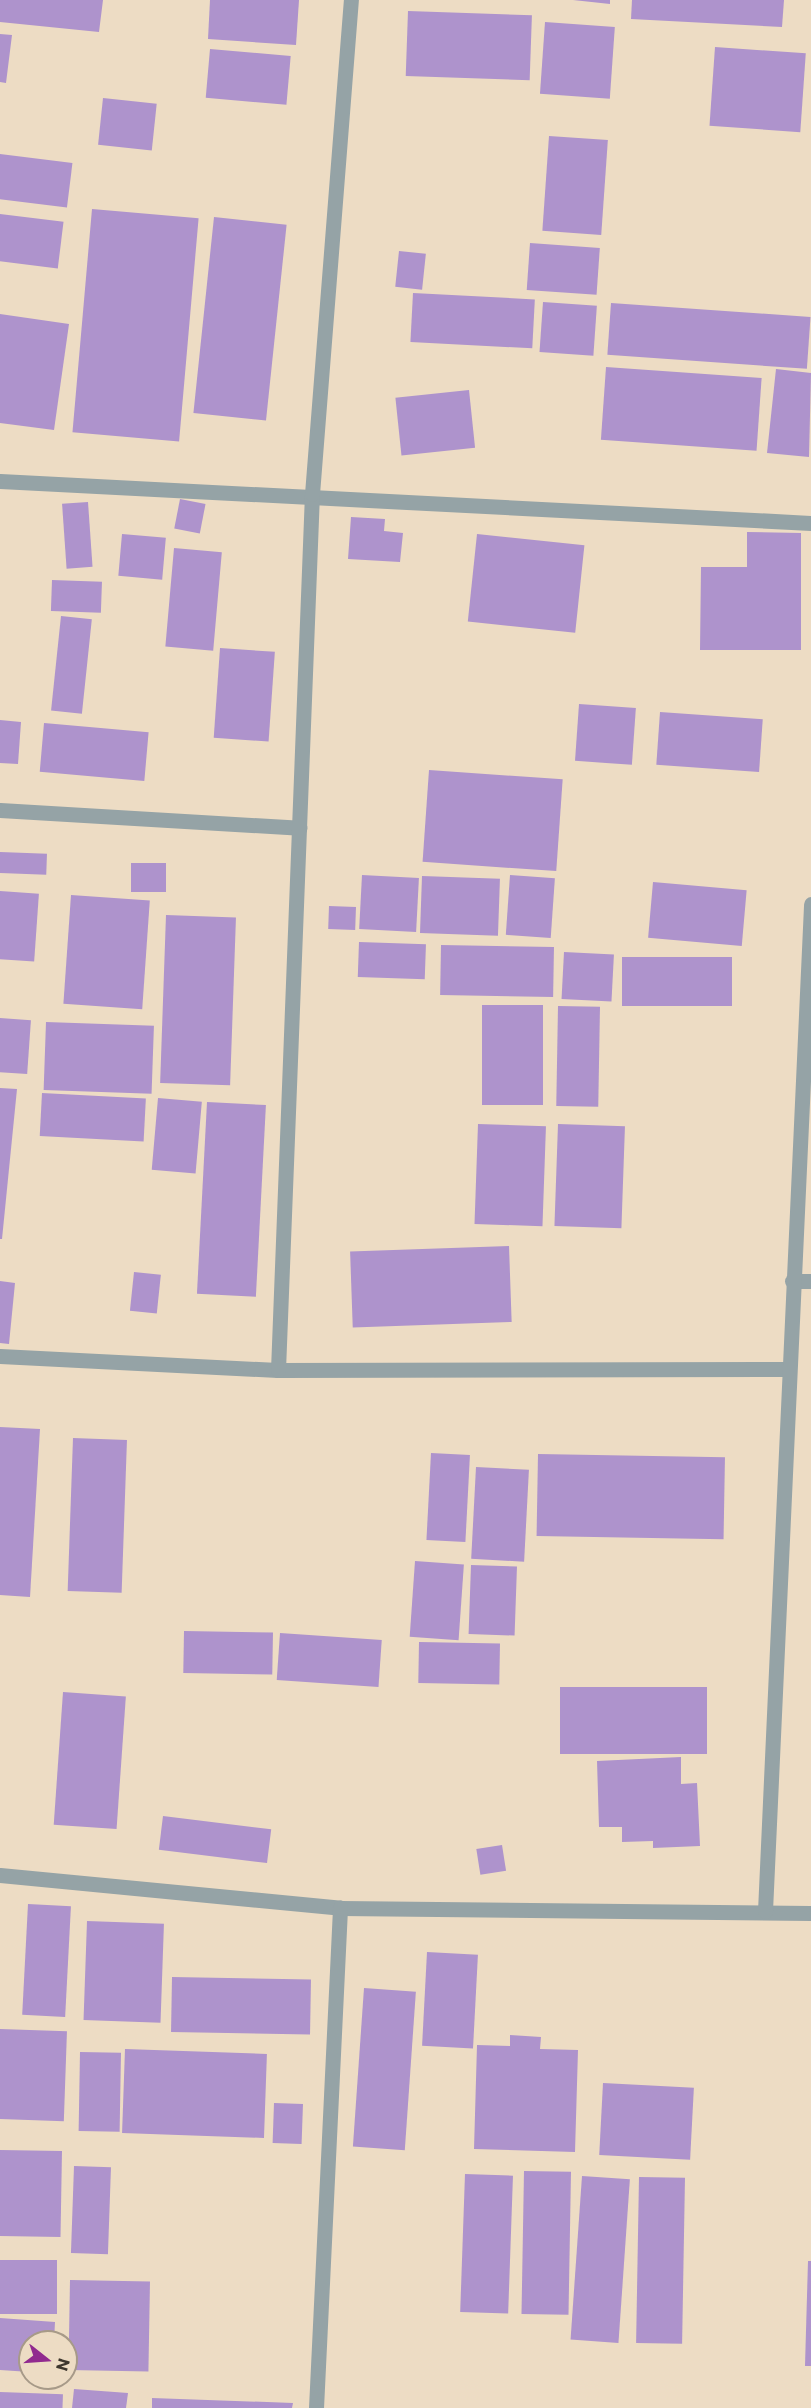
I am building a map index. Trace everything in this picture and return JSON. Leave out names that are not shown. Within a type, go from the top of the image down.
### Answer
[{"type":"street","points":[[278,1370],[312,494],[351,0]]},
{"type":"street","points":[[0,481],[312,494],[811,523]]},
{"type":"street","points":[[0,810],[299,828]]},
{"type":"street","points":[[765,1911],[811,904]]},
{"type":"street","points":[[792,1281],[811,1281]]},
{"type":"street","points":[[0,1356],[278,1370],[788,1369]]},
{"type":"street","points":[[0,1875],[340,1908],[811,1913]]},
{"type":"street","points":[[316,2408],[340,1908]]},
{"type":"building","points":[[0,0],[103,0],[99,32],[0,22]]},
{"type":"building","points":[[210,0],[299,0],[296,45],[208,39]]},
{"type":"building","points":[[573,0],[610,0],[610,4]]},
{"type":"building","points":[[632,0],[784,0],[782,27],[631,19]]},
{"type":"building","points":[[408,11],[532,15],[530,80],[406,76]]},
{"type":"building","points":[[545,22],[615,27],[610,99],[540,94]]},
{"type":"building","points":[[0,34],[12,35],[6,83],[0,82]]},
{"type":"building","points":[[715,47],[806,53],[800,132],[709,126]]},
{"type":"building","points":[[210,49],[291,56],[286,105],[206,98]]},
{"type":"building","points":[[103,98],[157,104],[152,150],[98,145]]},
{"type":"building","points":[[549,136],[608,140],[601,235],[542,231]]},
{"type":"building","points":[[0,154],[72,163],[67,208],[0,199]]},
{"type":"building","points":[[92,209],[199,218],[179,441],[72,432]]},
{"type":"building","points":[[0,214],[64,222],[58,268],[0,261]]},
{"type":"building","points":[[214,217],[287,225],[266,421],[193,413]]},
{"type":"building","points":[[530,243],[600,248],[597,295],[527,290]]},
{"type":"building","points":[[399,251],[426,254],[422,290],[395,287]]},
{"type":"building","points":[[413,293],[535,299],[532,348],[410,342]]},
{"type":"building","points":[[543,302],[597,306],[593,356],[540,352]]},
{"type":"building","points":[[611,303],[811,317],[807,369],[607,355]]},
{"type":"building","points":[[0,314],[69,324],[54,430],[0,423]]},
{"type":"building","points":[[606,367],[762,378],[757,451],[601,440]]},
{"type":"building","points":[[776,369],[811,373],[809,457],[767,453]]},
{"type":"building","points":[[469,390],[475,448],[401,455],[395,398]]},
{"type":"building","points":[[180,499],[206,504],[200,533],[174,528]]},
{"type":"building","points":[[88,502],[93,567],[67,569],[62,504]]},
{"type":"building","points":[[351,517],[385,519],[384,531],[403,533],[400,562],[348,559]]},
{"type":"building","points":[[747,532],[801,533],[801,650],[700,650],[701,567],[747,567]]},
{"type":"building","points":[[122,534],[166,538],[162,580],[118,576]]},
{"type":"building","points":[[477,534],[584,545],[575,633],[468,622]]},
{"type":"building","points":[[174,548],[222,552],[213,651],[165,647]]},
{"type":"building","points":[[52,580],[102,582],[101,613],[51,611]]},
{"type":"building","points":[[61,616],[92,619],[82,714],[51,710]]},
{"type":"building","points":[[220,648],[275,652],[269,742],[214,738]]},
{"type":"building","points":[[579,704],[636,708],[632,765],[575,761]]},
{"type":"building","points":[[660,712],[763,719],[759,772],[656,765]]},
{"type":"building","points":[[0,720],[21,722],[18,764],[0,763]]},
{"type":"building","points":[[44,723],[149,732],[144,781],[40,772]]},
{"type":"building","points":[[429,770],[563,779],[556,871],[423,862]]},
{"type":"building","points":[[0,852],[47,854],[46,875],[0,873]]},
{"type":"building","points":[[131,863],[166,863],[166,892],[131,892]]},
{"type":"building","points":[[362,875],[419,878],[416,932],[359,929]]},
{"type":"building","points":[[510,875],[555,878],[551,938],[506,935]]},
{"type":"building","points":[[422,876],[500,879],[498,936],[420,933]]},
{"type":"building","points":[[653,882],[747,890],[742,946],[648,938]]},
{"type":"building","points":[[0,891],[39,894],[34,962],[0,959]]},
{"type":"building","points":[[71,895],[150,901],[142,1009],[63,1004]]},
{"type":"building","points":[[329,906],[356,907],[355,930],[328,929]]},
{"type":"building","points":[[166,915],[236,917],[230,1085],[160,1083]]},
{"type":"building","points":[[359,942],[426,944],[425,979],[358,977]]},
{"type":"building","points":[[441,945],[554,947],[553,997],[440,995]]},
{"type":"building","points":[[564,952],[614,955],[611,1002],[562,999]]},
{"type":"building","points":[[622,957],[732,957],[732,1006],[622,1006]]},
{"type":"building","points":[[482,1005],[543,1005],[543,1105],[482,1105]]},
{"type":"building","points":[[558,1006],[600,1007],[598,1107],[556,1106]]},
{"type":"building","points":[[0,1018],[31,1020],[27,1074],[0,1072]]},
{"type":"building","points":[[46,1022],[154,1026],[152,1094],[44,1090]]},
{"type":"building","points":[[0,1088],[17,1089],[2,1239],[0,1239]]},
{"type":"building","points":[[42,1093],[146,1098],[144,1141],[40,1136]]},
{"type":"building","points":[[158,1098],[202,1102],[196,1174],[152,1170]]},
{"type":"building","points":[[207,1102],[266,1105],[256,1297],[197,1294]]},
{"type":"building","points":[[478,1124],[546,1126],[542,1226],[475,1224]]},
{"type":"building","points":[[558,1124],[625,1126],[621,1228],[554,1226]]},
{"type":"building","points":[[509,1246],[512,1322],[353,1328],[350,1252]]},
{"type":"building","points":[[134,1272],[161,1275],[157,1314],[130,1311]]},
{"type":"building","points":[[0,1281],[15,1283],[9,1344],[0,1343]]},
{"type":"building","points":[[0,1427],[40,1429],[30,1597],[0,1595]]},
{"type":"building","points":[[73,1438],[127,1440],[122,1593],[68,1591]]},
{"type":"building","points":[[431,1453],[470,1455],[465,1542],[426,1540]]},
{"type":"building","points":[[538,1454],[725,1457],[724,1539],[537,1536]]},
{"type":"building","points":[[476,1467],[529,1470],[524,1562],[471,1559]]},
{"type":"building","points":[[415,1561],[464,1564],[459,1640],[410,1637]]},
{"type":"building","points":[[471,1565],[517,1567],[515,1636],[469,1634]]},
{"type":"building","points":[[184,1631],[273,1633],[272,1675],[183,1673]]},
{"type":"building","points":[[280,1633],[382,1640],[378,1687],[277,1680]]},
{"type":"building","points":[[419,1642],[500,1643],[499,1684],[418,1683]]},
{"type":"building","points":[[560,1687],[707,1687],[707,1754],[560,1754]]},
{"type":"building","points":[[63,1692],[126,1696],[117,1829],[54,1825]]},
{"type":"building","points":[[681,1757],[681,1784],[697,1783],[700,1846],[653,1848],[653,1841],[622,1842],[622,1827],[599,1827],[597,1761]]},
{"type":"building","points":[[163,1816],[271,1829],[267,1863],[159,1850]]},
{"type":"building","points":[[502,1845],[506,1871],[480,1875],[476,1849]]},
{"type":"building","points":[[28,1904],[71,1906],[65,2017],[22,2015]]},
{"type":"building","points":[[87,1921],[164,1924],[160,2023],[84,2020]]},
{"type":"building","points":[[427,1952],[478,1955],[473,2049],[422,2046]]},
{"type":"building","points":[[172,1977],[311,1979],[310,2034],[171,2032]]},
{"type":"building","points":[[364,1988],[416,1992],[405,2150],[353,2147]]},
{"type":"building","points":[[0,2029],[67,2031],[64,2121],[0,2119]]},
{"type":"building","points":[[510,2035],[541,2037],[540,2049],[578,2050],[575,2152],[474,2149],[477,2045],[510,2046]]},
{"type":"building","points":[[125,2049],[267,2054],[264,2138],[122,2133]]},
{"type":"building","points":[[80,2052],[121,2053],[120,2132],[79,2131]]},
{"type":"building","points":[[603,2083],[694,2088],[690,2160],[599,2155]]},
{"type":"building","points":[[274,2103],[303,2104],[302,2144],[273,2143]]},
{"type":"building","points":[[0,2150],[62,2151],[60,2237],[0,2236]]},
{"type":"building","points":[[74,2166],[111,2167],[108,2254],[71,2253]]},
{"type":"building","points":[[524,2171],[571,2172],[568,2315],[522,2314]]},
{"type":"building","points":[[465,2174],[513,2176],[508,2314],[460,2312]]},
{"type":"building","points":[[582,2176],[630,2179],[618,2343],[571,2340]]},
{"type":"building","points":[[639,2177],[685,2178],[682,2344],[636,2343]]},
{"type":"building","points":[[0,2260],[57,2260],[57,2314],[0,2314]]},
{"type":"building","points":[[808,2261],[811,2261],[811,2366],[805,2366]]},
{"type":"building","points":[[70,2280],[150,2281],[148,2371],[78,2370],[78,2330],[69,2330]]},
{"type":"building","points":[[0,2318],[55,2322],[55,2330],[18,2330],[18,2371],[0,2370]]},
{"type":"building","points":[[74,2390],[128,2393],[126,2408],[72,2408]]},
{"type":"building","points":[[0,2392],[63,2394],[62,2408],[0,2408]]},
{"type":"building","points":[[152,2398],[293,2403],[292,2408],[152,2408]]}]
